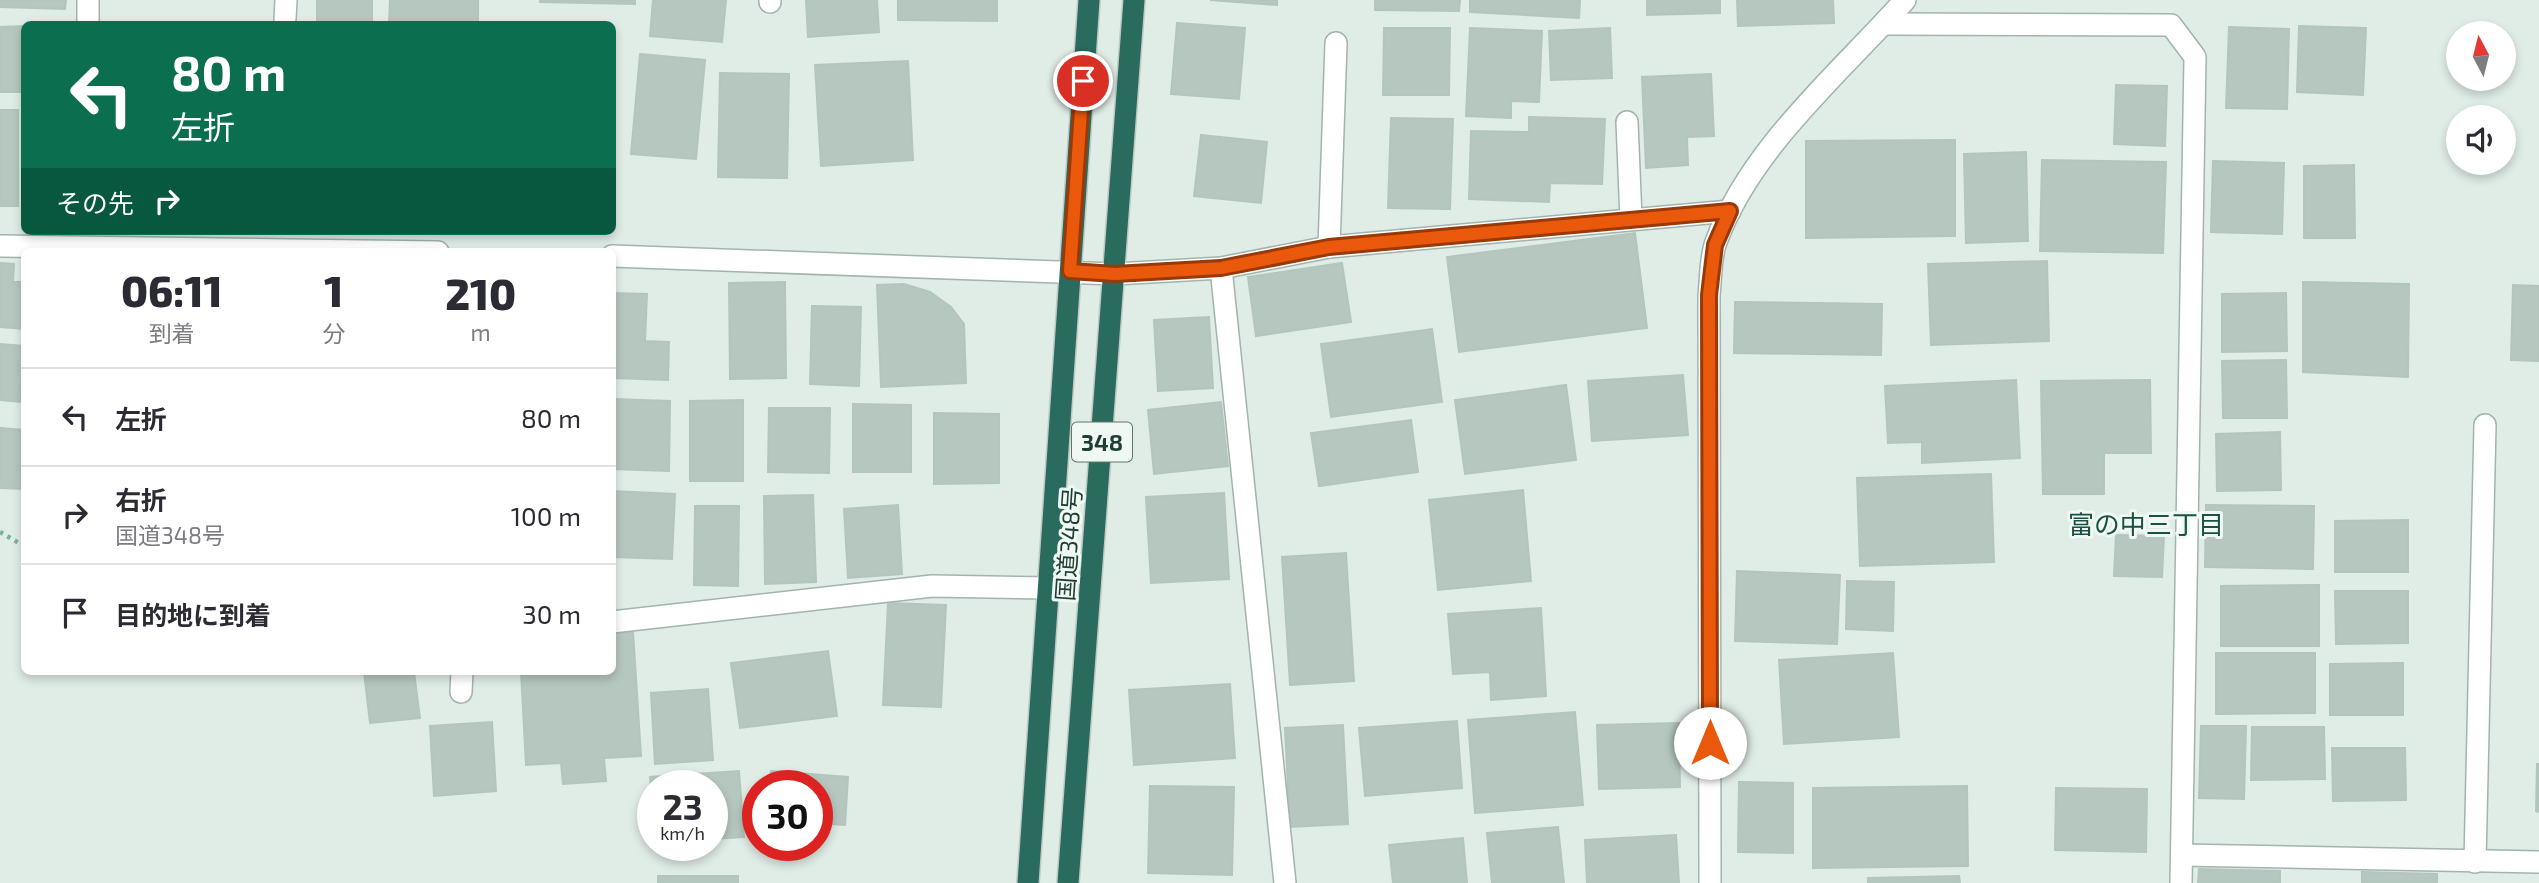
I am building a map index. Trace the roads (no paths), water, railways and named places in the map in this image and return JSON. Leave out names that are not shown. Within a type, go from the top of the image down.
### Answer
[{"type":"highway","name":"国道348号","points":[[1028,883],[1089,0]]},
{"type":"highway","name":"国道348号","points":[[1068,883],[1134,0]]},
{"type":"street","points":[[88,0],[88,21]]},
{"type":"street","points":[[1710,883],[1709,295],[1715,245],[1730,211],[1763,161],[1819,90],[1905,0]]},
{"type":"street","points":[[1884,24],[2171,25],[2195,57],[2181,883]]},
{"type":"street","points":[[1329,247],[1336,43]]},
{"type":"street","points":[[1627,122],[1631,219]]},
{"type":"street","points":[[616,256],[1115,274],[1221,268],[1329,247],[1730,211]]},
{"type":"street","points":[[0,246],[146,248]]},
{"type":"street","points":[[1221,268],[1285,883]]},
{"type":"street","points":[[2475,862],[2485,425]]},
{"type":"street","points":[[616,622],[932,586],[1048,588]]},
{"type":"street","points":[[2182,855],[2539,862]]},
{"type":"district","name":"富の中三丁目","points":[[2146,523]]}]
